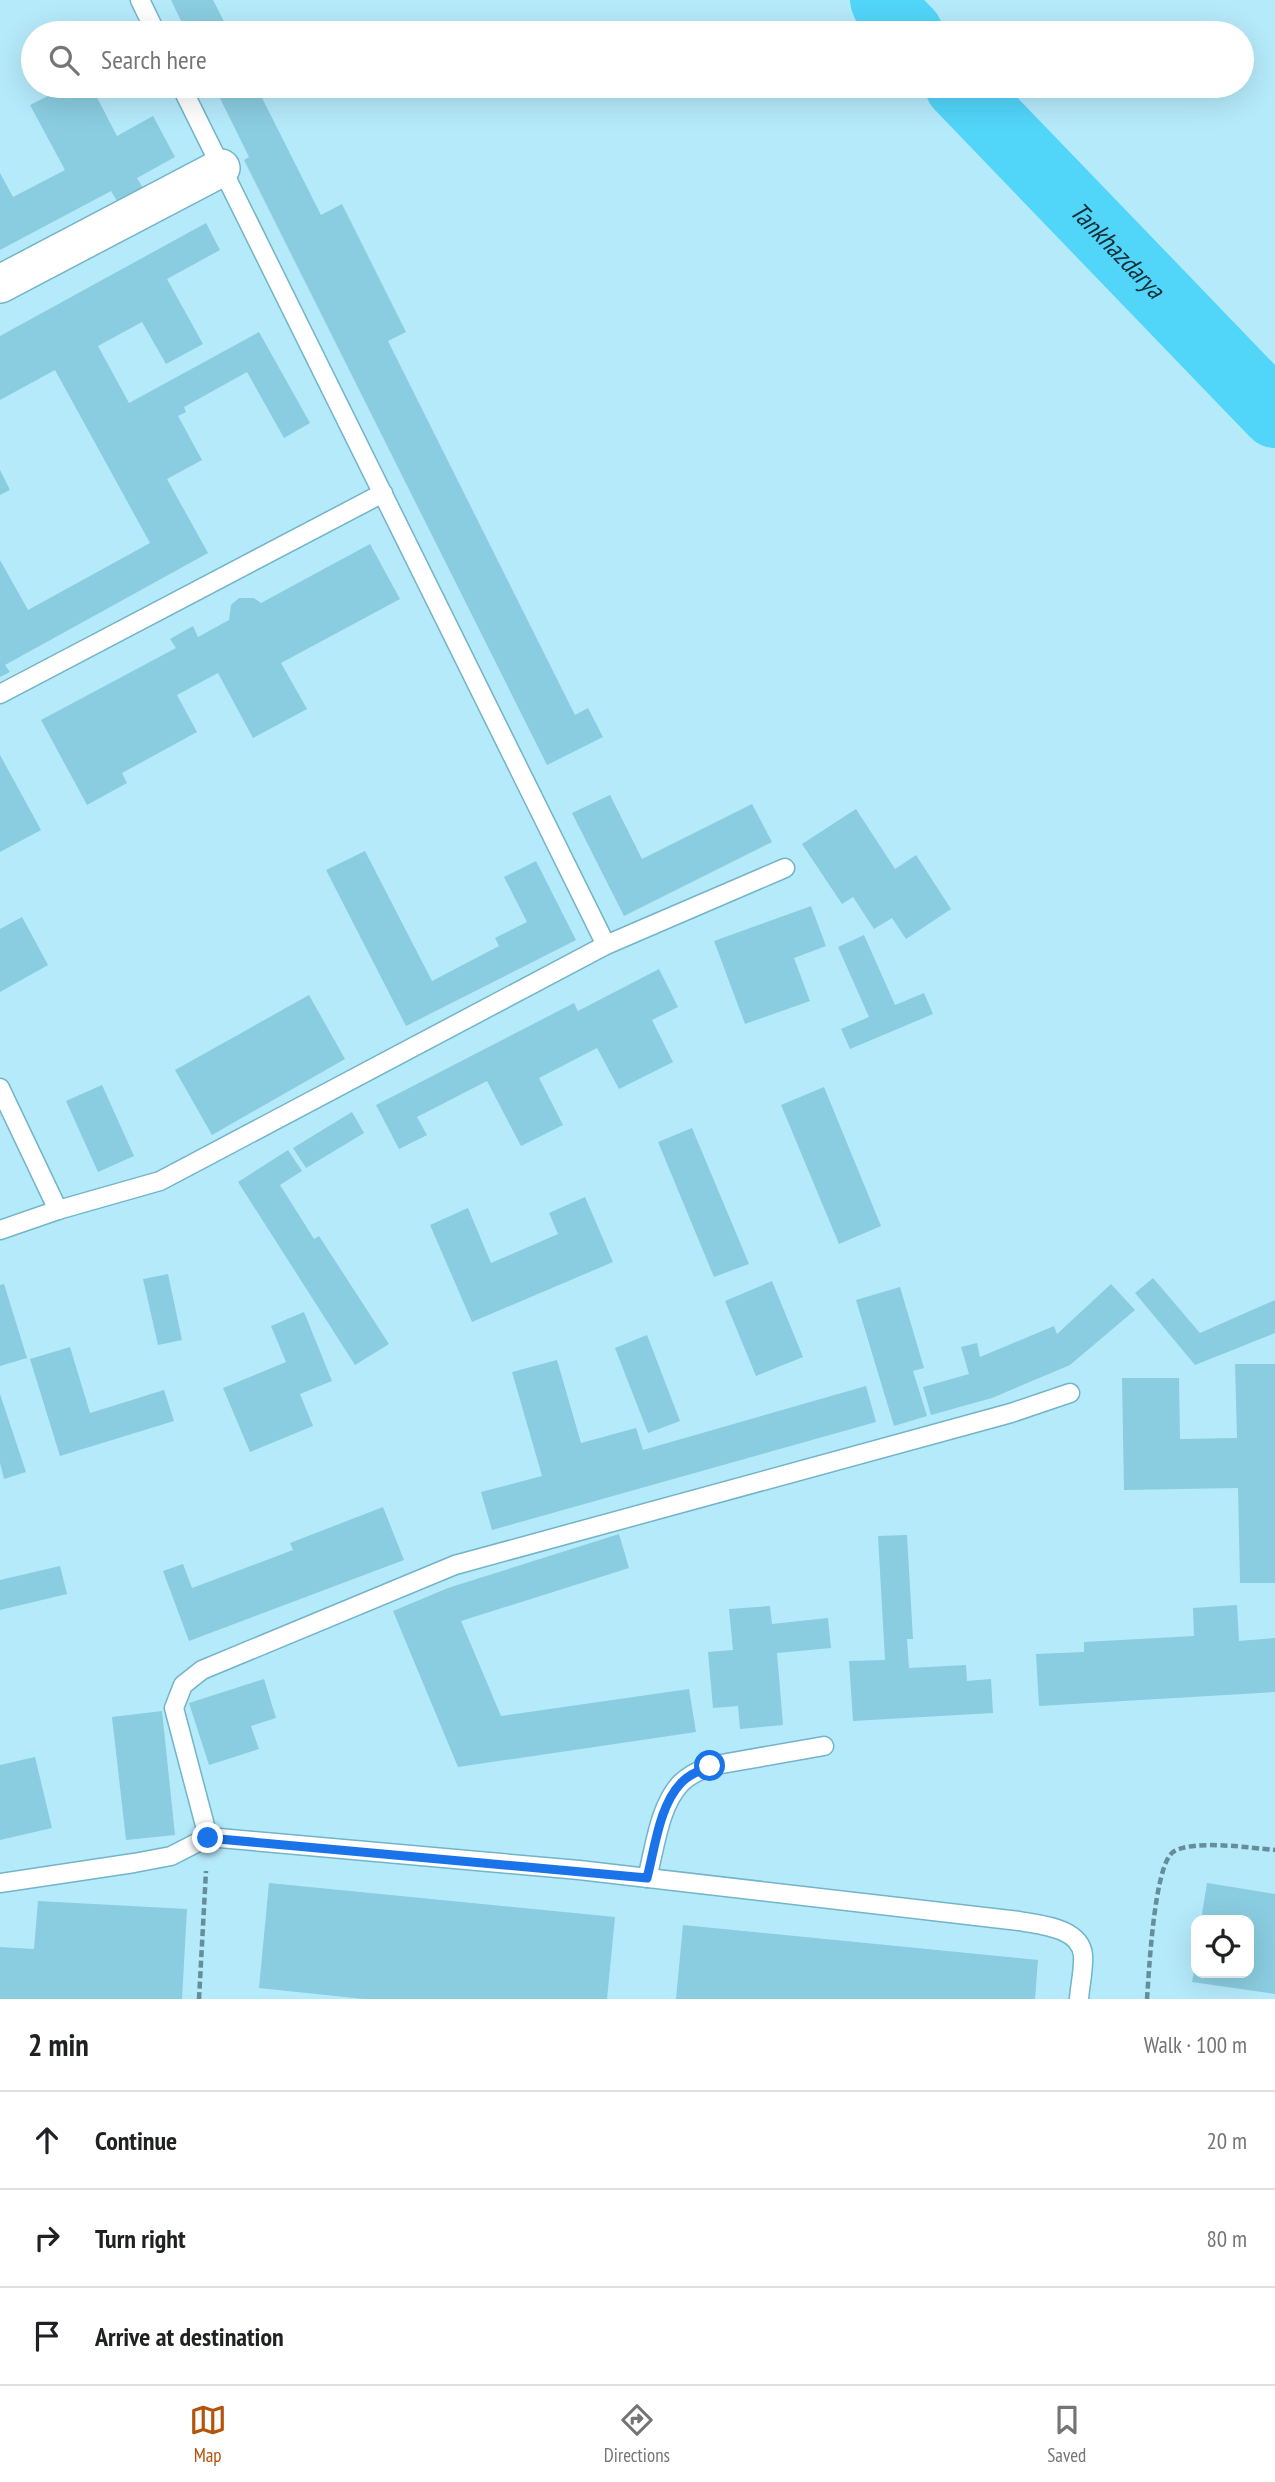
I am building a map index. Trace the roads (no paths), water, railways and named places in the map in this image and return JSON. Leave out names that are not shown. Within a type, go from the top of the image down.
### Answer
[{"type":"street","points":[[0,284],[221,168]]},
{"type":"lane","points":[[140,0],[150,21]]},
{"type":"lane","points":[[187,98],[606,945]]},
{"type":"lane","points":[[0,694],[383,493]]},
{"type":"lane","points":[[0,1230],[58,1210],[160,1181],[606,945],[785,868]]},
{"type":"lane","points":[[0,1088],[58,1210]]},
{"type":"lane","points":[[208,1838],[174,1707],[183,1685],[202,1670],[455,1565],[997,1417],[1070,1393]]},
{"type":"lane","points":[[647,1878],[665,1810],[680,1784],[694,1773],[710,1766],[824,1746]]},
{"type":"lane","points":[[0,1883],[171,1856],[208,1838],[647,1878],[1018,1921],[1049,1927],[1067,1933],[1083,1953],[1079,1999]]},
{"type":"waterway","name":"Tankhazdarya","points":[[884,0],[897,21]]},
{"type":"waterway","name":"Tankhazdarya","points":[[971,98],[1275,414]]}]
